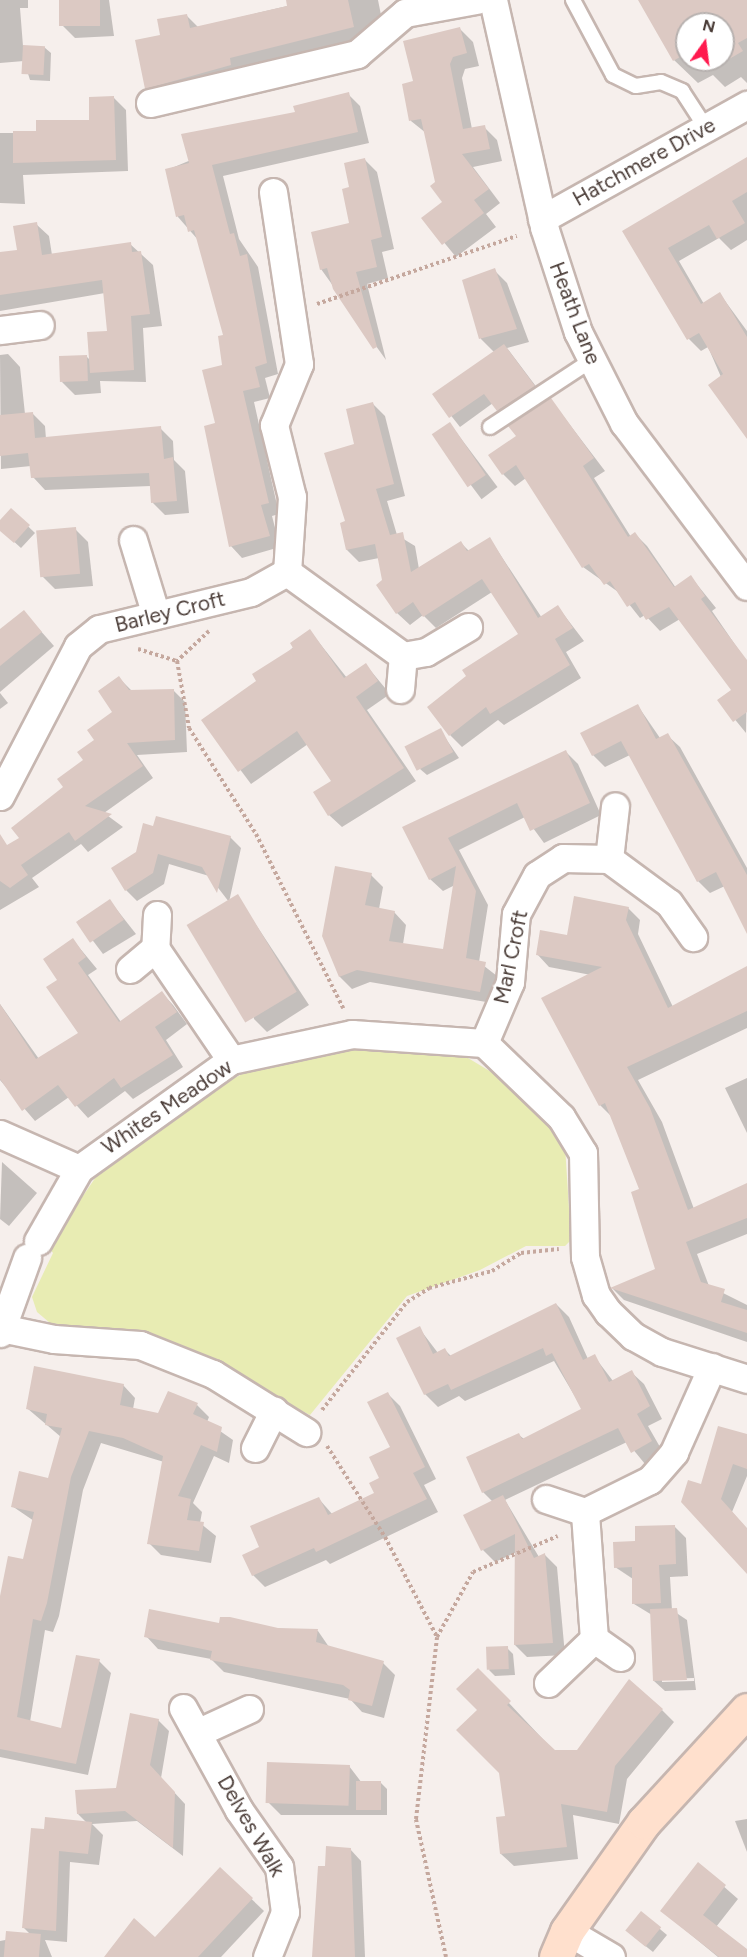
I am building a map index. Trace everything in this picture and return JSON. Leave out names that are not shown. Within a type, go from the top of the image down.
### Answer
[{"type":"street","points":[[150,103],[357,54],[405,13],[476,0]]},
{"type":"street","name":"Heath Lane","points":[[493,0],[543,223],[592,360],[624,423],[747,586]]},
{"type":"street","name":"Hatchmere Drive","points":[[543,223],[747,105]]},
{"type":"street","points":[[273,192],[299,364],[273,424],[292,497],[294,531],[287,572],[403,656],[426,652],[468,627]]},
{"type":"street","points":[[0,330],[40,325]]},
{"type":"street","points":[[132,540],[156,615]]},
{"type":"street","name":"Barley Croft","points":[[0,796],[78,646],[99,629],[251,592],[287,572]]},
{"type":"street","points":[[400,689],[403,656]]},
{"type":"street","points":[[615,806],[609,859],[669,903],[693,937]]},
{"type":"street","name":"Marl Croft","points":[[484,1043],[510,982],[516,914],[537,875],[563,858],[609,859]]},
{"type":"street","points":[[157,915],[155,948],[231,1060]]},
{"type":"street","points":[[130,969],[155,948]]},
{"type":"street","name":"Whites Meadow","points":[[79,1168],[231,1060],[352,1034],[484,1043]]},
{"type":"street","points":[[484,1043],[561,1117],[583,1153],[585,1257],[596,1295],[633,1336],[747,1379]]},
{"type":"street","points":[[0,1134],[79,1168],[32,1249],[1,1330],[54,1339],[140,1345],[213,1374],[306,1432]]},
{"type":"street","points":[[585,1518],[650,1480],[674,1452],[712,1367]]},
{"type":"street","points":[[255,1448],[274,1410]]},
{"type":"street","points":[[546,1499],[585,1518]]},
{"type":"street","points":[[585,1518],[594,1639]]},
{"type":"street","points":[[594,1639],[620,1657]]},
{"type":"street","points":[[548,1683],[594,1639]]},
{"type":"street","name":"Delves Walk","points":[[183,1708],[199,1732],[239,1810],[279,1867],[285,1912],[267,1957]]},
{"type":"street","points":[[199,1732],[249,1709]]},
{"type":"street","points":[[611,1957],[561,1944],[644,1822],[747,1710]]},
{"type":"lane","points":[[573,0],[613,75],[636,86],[661,82],[682,91],[706,128]]},
{"type":"lane","points":[[490,427],[592,360]]},
{"type":"path","points":[[292,313],[543,223]]},
{"type":"path","points":[[218,600],[218,617],[203,642],[177,661],[189,728],[256,834],[325,963],[352,1034]]},
{"type":"path","points":[[437,1637],[332,1449],[306,1432],[360,1357],[407,1302],[429,1288],[492,1271],[521,1252],[545,1248],[585,1257]]},
{"type":"path","points":[[446,1957],[416,1820],[437,1637],[473,1572],[585,1518]]},
{"type":"green space","points":[[379,1047],[468,1058],[513,1085],[565,1146],[571,1240],[565,1246],[526,1246],[480,1270],[407,1296],[310,1415],[158,1337],[50,1323],[37,1312],[32,1297],[53,1253],[48,1247],[100,1171],[129,1145],[194,1099],[250,1070],[327,1049]]},
{"type":"building","points":[[59,0],[100,0],[100,26],[59,26]]},
{"type":"building","points":[[286,0],[348,0],[354,27],[230,58],[231,65],[145,89],[135,40],[160,35],[157,19],[187,14],[190,28],[287,6]]},
{"type":"building","points":[[638,0],[747,0],[747,38],[738,43],[743,51],[735,56],[735,12],[675,12],[675,60],[673,61]]},
{"type":"building","points":[[460,27],[467,53],[453,57],[450,64],[463,129],[485,125],[490,149],[462,154],[489,189],[474,200],[484,213],[442,245],[421,218],[442,202],[430,186],[435,182],[421,119],[409,121],[402,84],[413,81],[403,41]]},
{"type":"building","points":[[23,45],[45,46],[43,75],[21,74]]},
{"type":"building","points":[[349,92],[358,132],[212,165],[230,234],[234,233],[240,256],[247,254],[267,363],[255,367],[260,387],[243,391],[269,503],[261,505],[270,536],[229,547],[204,426],[215,423],[202,370],[222,365],[218,336],[223,335],[194,230],[188,232],[184,215],[176,217],[165,169],[189,163],[181,134],[295,112],[293,106]]},
{"type":"building","points":[[114,96],[116,160],[13,163],[13,131],[36,131],[36,120],[89,120],[89,97]]},
{"type":"building","points":[[747,157],[747,192],[732,201],[745,223],[717,239],[709,225],[668,248],[701,304],[720,292],[747,337],[747,439],[708,385],[723,374],[699,333],[687,340],[622,231]]},
{"type":"building","points":[[365,158],[382,237],[371,240],[377,267],[356,272],[377,347],[373,349],[333,289],[327,268],[320,270],[311,232],[349,223],[342,189],[349,187],[344,163]]},
{"type":"building","points":[[37,222],[42,255],[131,242],[132,252],[141,251],[150,314],[131,316],[134,370],[90,373],[87,332],[107,331],[102,280],[0,295],[0,252],[17,250],[13,226]]},
{"type":"building","points":[[495,268],[517,329],[479,339],[462,280]]},
{"type":"building","points":[[504,344],[535,386],[497,411],[484,394],[449,418],[432,394]]},
{"type":"building","points":[[87,355],[88,381],[60,382],[59,356]]},
{"type":"building","points":[[551,398],[594,458],[583,466],[628,537],[635,532],[674,587],[691,575],[705,596],[701,599],[747,660],[747,712],[733,722],[717,700],[731,690],[669,607],[646,620],[635,602],[627,607],[610,581],[604,585],[589,564],[582,568],[516,465],[502,475],[488,455],[516,436],[508,426]]},
{"type":"building","points":[[373,402],[394,484],[376,489],[390,535],[403,532],[411,572],[461,541],[467,551],[490,537],[538,618],[558,605],[573,628],[555,639],[570,665],[490,714],[486,707],[449,736],[427,707],[466,676],[462,670],[518,634],[482,579],[423,617],[413,602],[396,614],[376,585],[382,580],[375,544],[346,550],[340,523],[345,521],[324,453],[354,444],[346,409]]},
{"type":"building","points":[[33,412],[35,438],[161,426],[164,459],[173,457],[177,501],[151,503],[149,473],[31,478],[28,453],[0,456],[0,415]]},
{"type":"building","points":[[450,422],[486,475],[468,487],[432,434]]},
{"type":"building","points":[[11,508],[30,525],[14,543],[0,531],[0,520]]},
{"type":"building","points":[[76,527],[80,574],[40,577],[36,530]]},
{"type":"building","points":[[24,610],[42,632],[0,666],[0,629]]},
{"type":"building","points":[[310,629],[344,678],[366,663],[378,681],[356,697],[404,768],[328,816],[313,792],[331,781],[297,731],[238,772],[201,720],[256,681],[252,674],[293,648],[290,643]]},
{"type":"building","points":[[119,676],[129,690],[174,689],[175,740],[127,743],[143,766],[85,806],[112,814],[75,841],[69,832],[21,865],[28,875],[10,888],[0,881],[0,834],[7,845],[19,838],[11,828],[63,787],[57,779],[83,760],[77,752],[94,740],[87,730],[112,712],[98,691]]},
{"type":"building","points":[[638,704],[656,739],[668,733],[747,875],[747,934],[716,872],[697,882],[621,741],[592,756],[580,733]]},
{"type":"building","points":[[441,728],[453,752],[417,771],[404,747]]},
{"type":"building","points":[[566,750],[590,803],[530,831],[517,803],[448,838],[476,891],[466,958],[486,962],[480,992],[357,970],[339,977],[322,936],[335,866],[372,873],[365,905],[395,911],[389,941],[443,949],[456,866],[429,880],[402,827]]},
{"type":"building","points":[[156,816],[231,836],[217,893],[202,867],[158,854],[153,873],[125,891],[111,868],[136,852],[143,823],[153,826]]},
{"type":"building","points":[[238,894],[297,992],[245,1023],[187,925]]},
{"type":"building","points":[[574,896],[629,907],[626,920],[668,1008],[747,966],[747,1011],[627,1067],[650,1108],[688,1210],[747,1183],[747,1218],[686,1242],[701,1282],[725,1289],[721,1302],[747,1310],[747,1333],[610,1288],[655,1269],[631,1192],[639,1189],[605,1103],[599,1106],[541,998],[602,967],[536,955],[540,930],[567,935]]},
{"type":"building","points":[[110,899],[124,920],[90,943],[76,922]]},
{"type":"building","points":[[73,938],[86,957],[78,963],[119,1022],[162,991],[177,1012],[155,1027],[173,1055],[121,1088],[114,1078],[75,1107],[58,1085],[22,1111],[0,1079],[0,1004],[36,1059],[78,1033],[46,987],[57,980],[43,959]]},
{"type":"building","points":[[556,1303],[583,1360],[595,1354],[609,1382],[632,1370],[650,1406],[637,1414],[652,1441],[631,1453],[618,1428],[482,1493],[466,1457],[519,1433],[522,1439],[581,1409],[552,1353],[546,1356],[543,1348],[451,1390],[448,1384],[424,1395],[396,1338],[420,1326],[433,1354],[445,1348],[449,1356]]},
{"type":"building","points":[[34,1366],[124,1384],[120,1405],[158,1413],[168,1391],[198,1403],[193,1414],[222,1427],[217,1452],[201,1445],[178,1496],[191,1499],[187,1520],[204,1522],[199,1551],[147,1544],[163,1456],[123,1438],[89,1431],[71,1477],[47,1603],[41,1621],[33,1619],[17,1717],[61,1728],[76,1655],[100,1659],[76,1764],[0,1749],[0,1596],[8,1556],[23,1559],[34,1512],[11,1507],[19,1471],[48,1478],[62,1428],[45,1425],[47,1414],[26,1409]]},
{"type":"building","points":[[388,1392],[425,1467],[413,1473],[427,1499],[316,1552],[314,1548],[252,1576],[242,1555],[259,1547],[250,1526],[319,1497],[328,1515],[374,1493],[369,1483],[379,1478],[369,1457],[390,1447],[367,1402]]},
{"type":"building","points":[[718,1426],[747,1434],[747,1469],[733,1464],[721,1499],[747,1528],[747,1574],[681,1502],[688,1480],[701,1484]]},
{"type":"building","points":[[503,1495],[534,1558],[545,1553],[553,1643],[514,1645],[515,1534],[481,1551],[463,1515]]},
{"type":"building","points":[[675,1525],[676,1564],[659,1565],[661,1603],[632,1604],[632,1567],[614,1568],[613,1542],[635,1541],[635,1526]]},
{"type":"building","points":[[677,1608],[687,1680],[653,1681],[650,1609]]},
{"type":"building","points":[[149,1609],[219,1623],[220,1617],[230,1617],[278,1628],[318,1629],[316,1642],[384,1661],[372,1706],[348,1700],[350,1690],[343,1685],[210,1660],[212,1651],[144,1637]]},
{"type":"building","points":[[508,1646],[509,1669],[487,1670],[486,1647]]},
{"type":"building","points":[[478,1668],[511,1701],[507,1705],[555,1750],[577,1750],[629,1679],[663,1709],[615,1766],[607,1812],[561,1804],[567,1847],[500,1854],[496,1817],[505,1816],[499,1773],[456,1730],[477,1710],[456,1689]]},
{"type":"building","points":[[130,1713],[159,1719],[150,1765],[175,1792],[173,1848],[125,1811],[77,1814],[75,1790],[116,1788]]},
{"type":"building","points":[[267,1762],[350,1765],[349,1806],[266,1803]]},
{"type":"building","points":[[356,1781],[381,1781],[381,1810],[356,1810]]},
{"type":"building","points":[[45,1817],[92,1822],[88,1854],[59,1851],[56,1931],[22,1928],[31,1828],[44,1829]]},
{"type":"building","points":[[326,1846],[351,1848],[355,1957],[312,1957],[318,1866],[325,1866]]},
{"type":"building","points":[[698,1862],[726,1885],[703,1915],[747,1949],[747,1957],[719,1957],[660,1911]]},
{"type":"building","points":[[220,1867],[253,1898],[198,1957],[104,1957],[134,1918],[155,1937]]},
{"type":"building","points":[[641,1911],[661,1927],[645,1947],[625,1930]]},
{"type":"building","points":[[6,1931],[41,1934],[39,1957],[4,1957]]}]
